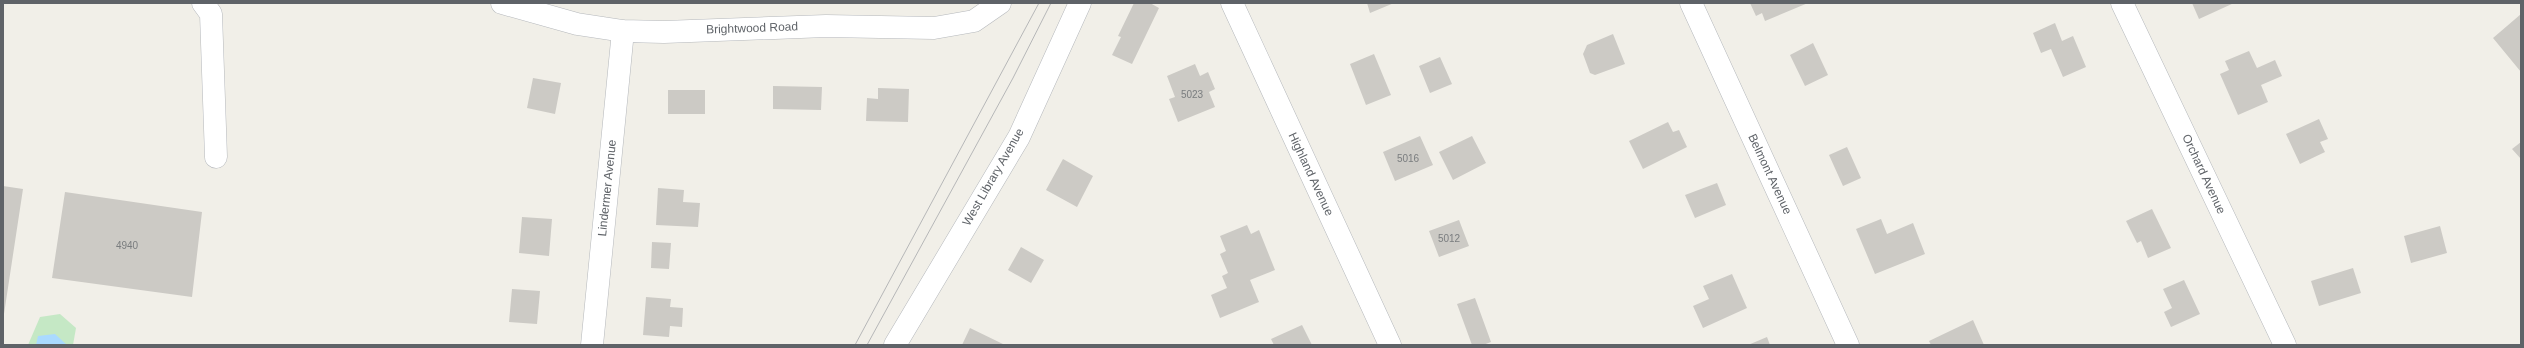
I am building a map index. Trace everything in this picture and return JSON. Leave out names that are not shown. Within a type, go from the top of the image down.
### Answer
[{"type":"street","points":[[204,3],[211,14],[216,157]]},
{"type":"street","name":"Brightwood Road","points":[[502,3],[577,24],[623,31],[664,32],[826,26],[934,28],[974,21],[1000,3]]},
{"type":"street","name":"West Library Avenue","points":[[895,345],[1019,137],[1080,3]]},
{"type":"street","name":"Highland Avenue","points":[[1232,3],[1390,345]]},
{"type":"street","name":"Belmont Avenue","points":[[1691,3],[1848,345]]},
{"type":"street","name":"Orchard Avenue","points":[[2122,3],[2285,345]]},
{"type":"street","name":"Lindermer Avenue","points":[[592,345],[623,31]]},
{"type":"green space","points":[[60,314],[76,328],[73,345],[28,345],[40,317]]},
{"type":"water","points":[[55,334],[67,345],[36,345],[38,336]]},
{"type":"building","points":[[1134,3],[1150,3],[1159,8],[1132,64],[1112,55],[1121,37],[1118,36]]},
{"type":"building","points":[[1367,3],[1394,3],[1370,13]]},
{"type":"building","points":[[1750,3],[1808,3],[1765,21],[1762,13],[1756,16]]},
{"type":"building","points":[[2192,3],[2234,3],[2199,19]]},
{"type":"building","points":[[2521,14],[2521,72],[2493,38]]},
{"type":"building","points":[[2055,23],[2062,41],[2073,36],[2086,67],[2063,77],[2051,49],[2041,53],[2033,33]]},
{"type":"building","points":[[1613,34],[1625,64],[1595,75],[1590,73],[1583,54],[1587,45]]},
{"type":"building","points":[[1813,43],[1828,75],[1805,86],[1790,55]]},
{"type":"building","points":[[2249,51],[2257,68],[2275,60],[2282,76],[2261,85],[2268,102],[2238,115],[2220,74],[2229,70],[2225,61]]},
{"type":"building","points":[[1374,54],[1391,95],[1366,105],[1350,64]]},
{"type":"building","points":[[1440,57],[1452,84],[1430,93],[1419,66]]},
{"type":"building","points":[[1195,64],[1200,76],[1208,72],[1215,89],[1209,92],[1215,107],[1178,122],[1169,99],[1175,97],[1167,76]]},
{"type":"building","points":[[533,78],[561,83],[555,114],[527,108]]},
{"type":"building","points":[[773,86],[822,87],[821,110],[773,109]]},
{"type":"building","points":[[878,88],[909,89],[908,122],[866,121],[867,98],[878,99]]},
{"type":"building","points":[[668,90],[705,90],[705,114],[668,114]]},
{"type":"building","points":[[2319,119],[2328,139],[2320,142],[2325,152],[2300,164],[2286,134]]},
{"type":"building","points":[[1668,122],[1673,132],[1679,130],[1687,147],[1643,169],[1629,141]]},
{"type":"building","points":[[1420,136],[1433,165],[1395,181],[1383,152]]},
{"type":"building","points":[[1472,136],[1486,163],[1453,180],[1439,152]]},
{"type":"building","points":[[2521,142],[2521,159],[2512,149]]},
{"type":"building","points":[[1847,147],[1861,178],[1843,186],[1829,155]]},
{"type":"building","points":[[1063,159],[1093,176],[1077,207],[1046,190]]},
{"type":"building","points":[[1717,183],[1726,205],[1695,218],[1685,195]]},
{"type":"building","points":[[3,186],[23,189],[4,314],[3,314]]},
{"type":"building","points":[[658,188],[684,190],[683,202],[700,203],[698,227],[656,225]]},
{"type":"building","points":[[65,192],[202,212],[192,297],[52,278]]},
{"type":"building","points":[[2152,209],[2171,248],[2148,258],[2141,241],[2137,243],[2126,221]]},
{"type":"building","points":[[522,217],[552,219],[549,256],[519,253]]},
{"type":"building","points":[[1881,219],[1887,234],[1913,223],[1925,254],[1875,274],[1856,229]]},
{"type":"building","points":[[1459,220],[1469,246],[1439,257],[1429,231]]},
{"type":"building","points":[[1247,225],[1251,234],[1259,230],[1275,270],[1250,280],[1259,302],[1220,318],[1211,295],[1227,288],[1222,276],[1228,273],[1220,254],[1226,251],[1220,236]]},
{"type":"building","points":[[2440,226],[2447,253],[2411,263],[2404,236]]},
{"type":"building","points":[[652,242],[671,243],[669,269],[651,268]]},
{"type":"building","points":[[1021,247],[1044,260],[1031,283],[1008,270]]},
{"type":"building","points":[[2353,268],[2361,293],[2319,306],[2311,281]]},
{"type":"building","points":[[1732,274],[1747,308],[1703,328],[1693,306],[1709,299],[1703,286]]},
{"type":"building","points":[[2184,280],[2200,314],[2171,327],[2164,312],[2172,308],[2163,289]]},
{"type":"building","points":[[512,289],[540,291],[537,324],[509,322]]},
{"type":"building","points":[[646,297],[671,299],[670,307],[683,308],[682,327],[670,326],[669,337],[643,335]]},
{"type":"building","points":[[1475,298],[1491,342],[1483,345],[1472,345],[1457,304]]},
{"type":"building","points":[[1973,320],[1984,345],[1931,345],[1929,341]]},
{"type":"building","points":[[1302,325],[1312,345],[1274,345],[1271,339]]},
{"type":"building","points":[[970,328],[1005,345],[962,345]]},
{"type":"building","points":[[1767,337],[1770,345],[1748,345]]},
{"type":"tram line","points":[[855,345],[1039,3]]},
{"type":"tram line","points":[[867,345],[1013,78],[1051,3]]}]
